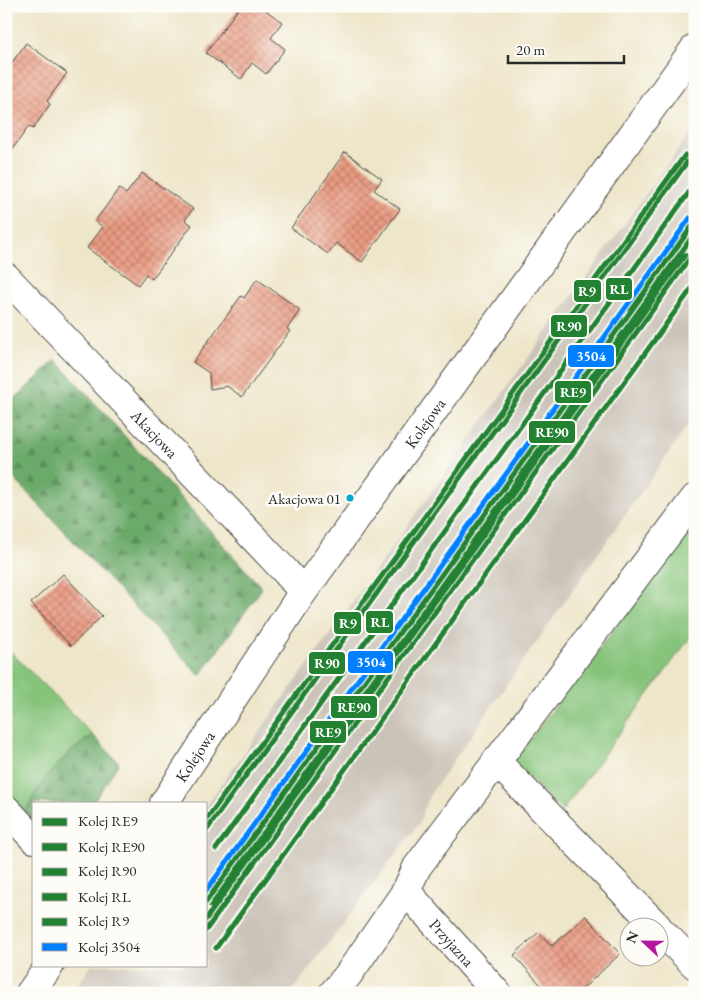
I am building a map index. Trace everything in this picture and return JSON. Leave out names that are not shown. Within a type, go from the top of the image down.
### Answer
[{"type":"street","name":"Kolejowa","points":[[165,802],[303,592],[695,48]]},
{"type":"street","name":"Akacjowa","points":[[6,277],[303,592]]},
{"type":"street","points":[[333,993],[348,975],[406,891],[417,867],[695,498]]},
{"type":"street","points":[[496,761],[647,916]]},
{"type":"street","points":[[6,809],[32,837]]},
{"type":"street","name":"Przyjazna","points":[[406,891],[497,993]]},
{"type":"street","points":[[668,937],[695,965]]},
{"type":"street","points":[[30,993],[49,966]]},
{"type":"shaded area","points":[[695,126],[695,415],[429,796],[419,823],[291,993],[72,993],[91,966],[208,966],[208,803]]},
{"type":"green space","points":[[56,360],[262,588],[200,676],[6,470],[6,407]]},
{"type":"green space","points":[[695,524],[695,631],[562,811],[513,762]]},
{"type":"green space","points":[[6,647],[93,735],[53,769],[38,789],[25,812],[6,791]]},
{"type":"green space","points":[[93,735],[119,763],[94,802],[32,802],[32,819],[25,812],[38,789],[53,769]]},
{"type":"building","points":[[240,6],[260,6],[282,22],[271,38],[285,49],[266,74],[252,63],[241,79],[206,53]]},
{"type":"building","points":[[26,43],[67,73],[47,101],[50,104],[33,129],[29,126],[6,158],[6,71]]},
{"type":"building","points":[[345,152],[382,179],[374,190],[400,209],[362,262],[336,243],[328,254],[291,228]]},
{"type":"building","points":[[142,173],[193,209],[185,220],[192,225],[152,279],[146,274],[138,285],[87,248],[103,227],[95,221],[119,188],[126,194]]},
{"type":"building","points":[[257,279],[300,310],[287,329],[290,331],[242,397],[227,386],[210,389],[209,373],[193,362],[241,296],[244,298]]},
{"type":"building","points":[[63,574],[102,616],[71,646],[31,603]]},
{"type":"building","points":[[586,916],[618,952],[618,956],[578,993],[548,993],[514,955],[539,932],[552,946]]},
{"type":"rail line","name":"R9","points":[[208,817],[685,155]]},
{"type":"rail line","name":"R90","points":[[208,828],[690,158]]},
{"type":"rail line","name":"RL","points":[[216,849],[695,184]]},
{"type":"rail line","name":"3504","points":[[208,888],[690,218]]},
{"type":"rail line","name":"RE9","points":[[208,899],[695,222]]},
{"type":"rail line","name":"RE90","points":[[211,906],[695,233]]},
{"type":"rail line","name":"R9","points":[[208,916],[685,255]]},
{"type":"rail line","name":"R90","points":[[208,927],[690,258]]},
{"type":"rail line","name":"RL","points":[[216,948],[695,284]]},
{"type":"place","name":"Akacjowa 01","points":[[350,498]]}]
